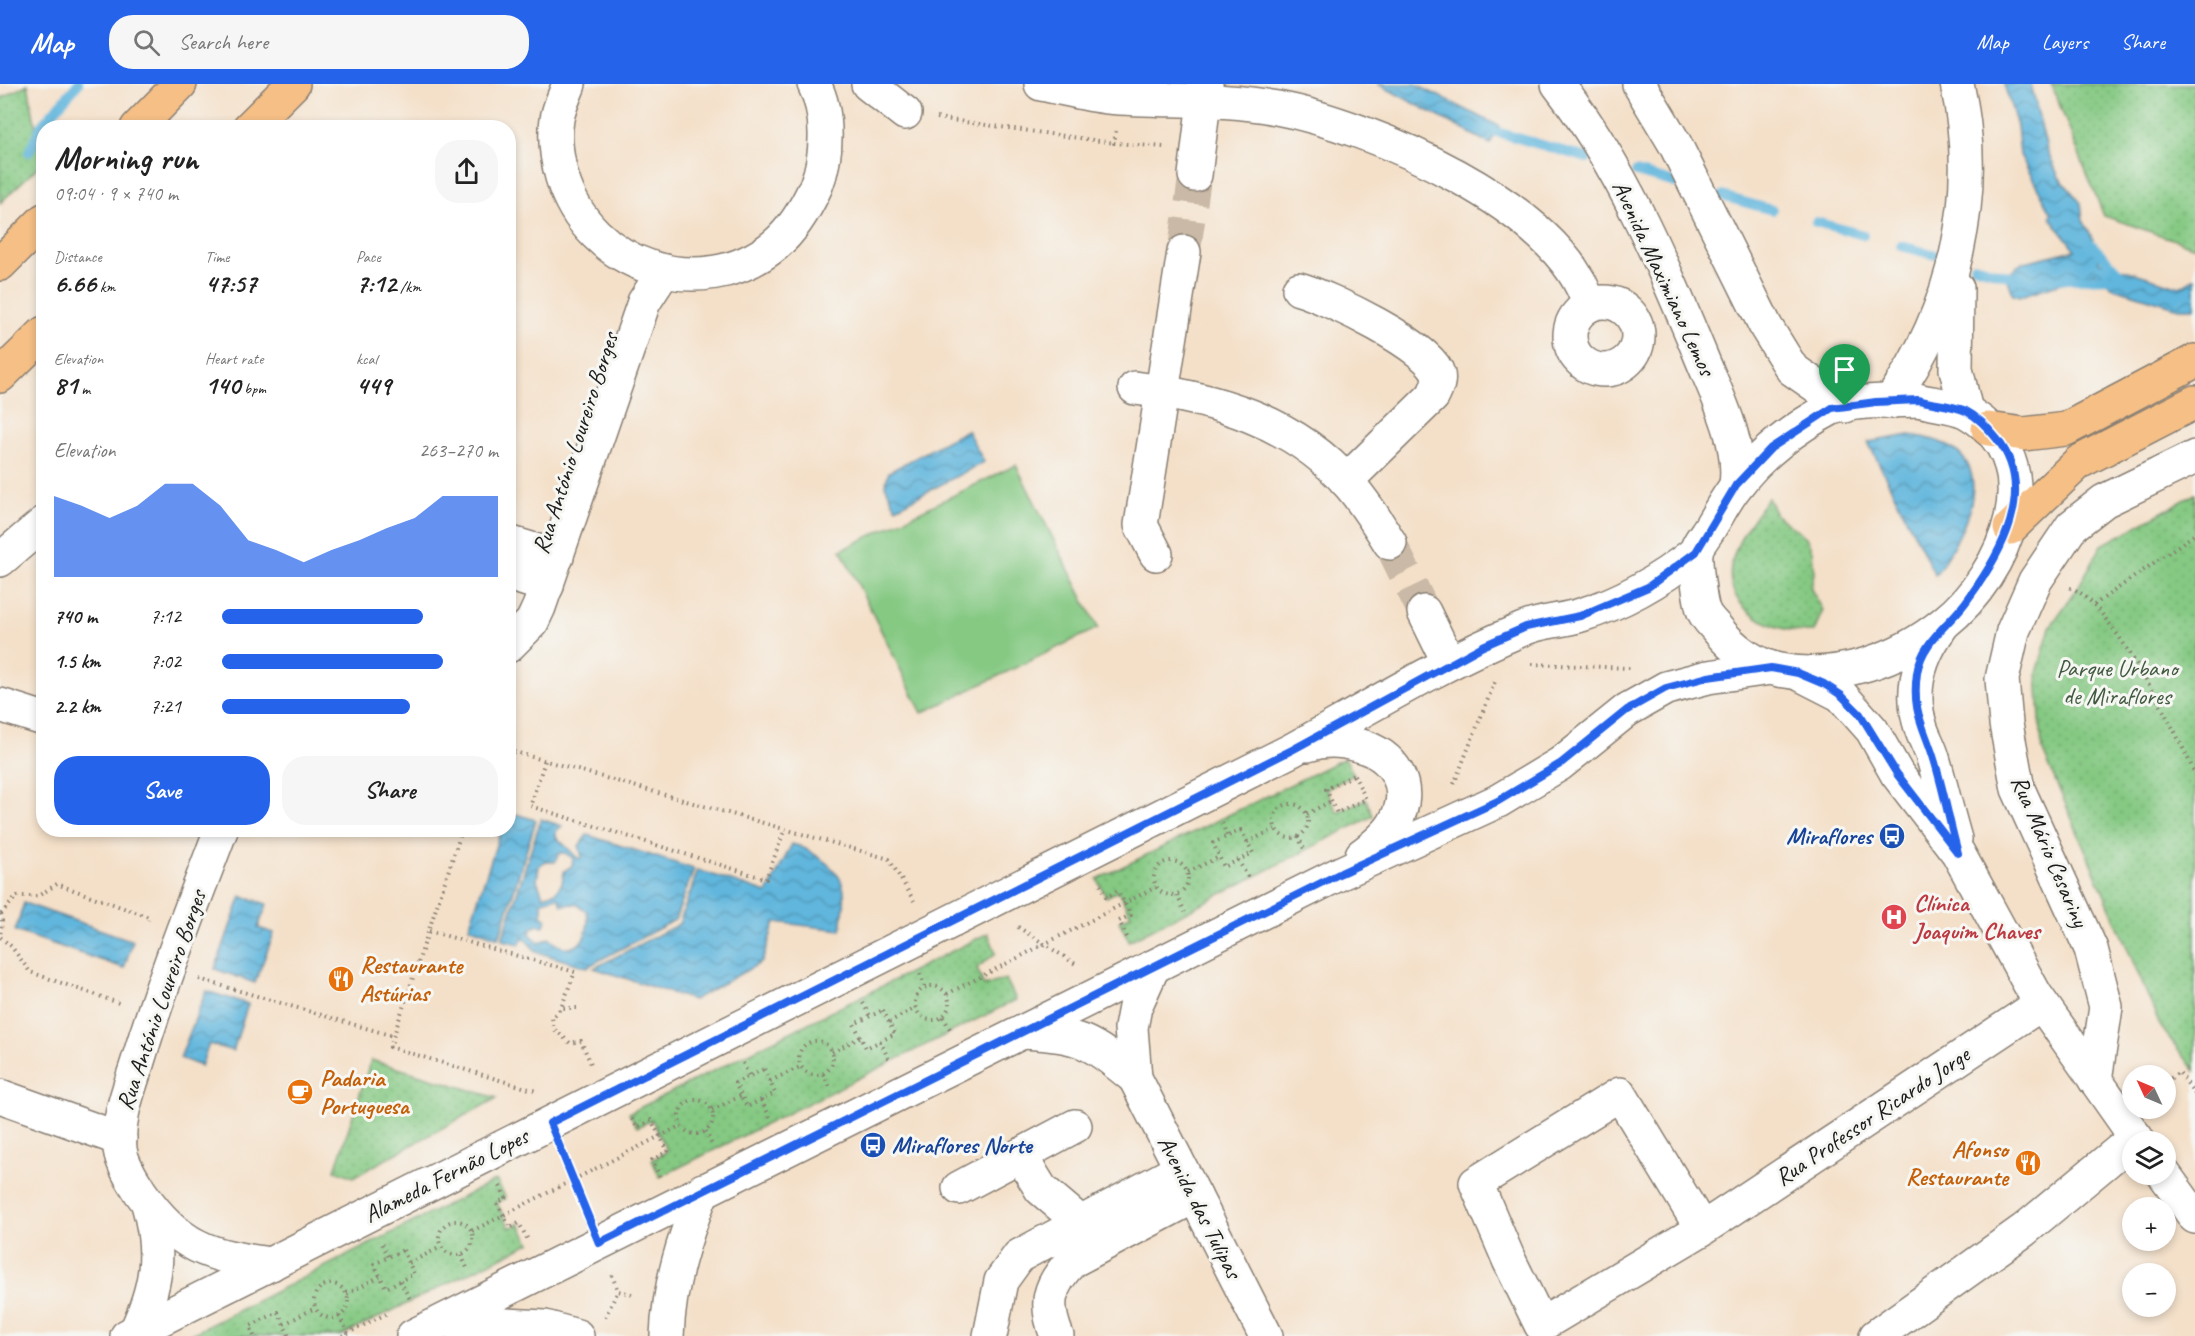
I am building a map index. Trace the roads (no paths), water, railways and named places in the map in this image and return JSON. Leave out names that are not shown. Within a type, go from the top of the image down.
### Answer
[{"type":"highway","points":[[144,120],[180,84]]},
{"type":"highway","points":[[257,120],[293,84]]},
{"type":"highway","points":[[0,264],[36,228]]},
{"type":"highway","points":[[0,376],[36,341]]},
{"type":"highway","points":[[1977,420],[2024,434],[2066,429],[2195,361]]},
{"type":"highway","points":[[2010,528],[2079,462],[2195,402]]},
{"type":"street","points":[[569,84],[557,119],[557,159],[568,197],[590,230],[620,255],[651,269],[694,275],[737,267],[775,245],[804,213],[822,172],[826,129],[814,84]]},
{"type":"street","points":[[868,84],[905,113]]},
{"type":"street","points":[[1041,84],[1107,97],[1205,92],[1322,119],[1394,144],[1479,189],[1529,226],[1552,246],[1585,289],[1589,305]]},
{"type":"street","name":"Avenida Maximiano Lemos","points":[[1558,84],[1575,106],[1641,217],[1718,398],[1733,441],[1738,469],[1736,485]]},
{"type":"street","points":[[1638,84],[1675,144],[1766,327],[1792,369],[1845,406]]},
{"type":"street","points":[[1890,402],[1933,330],[1958,251],[1963,221],[1966,155],[1963,109],[1957,84]]},
{"type":"street","points":[[1195,175],[1205,92]]},
{"type":"street","points":[[1958,251],[1956,369],[1977,420],[2005,449],[2012,469],[2016,497],[2010,528],[1991,565],[1966,602],[1944,624],[1928,645],[1918,670],[1916,698],[1921,728],[1933,755],[1958,853]]},
{"type":"street","points":[[1156,554],[1141,525],[1148,390],[1184,252]]},
{"type":"street","name":"Rua António Loureiro Borges","points":[[516,614],[521,606],[531,565],[625,293],[626,277],[620,255]]},
{"type":"street","points":[[516,641],[532,622],[531,565],[644,302],[664,271]]},
{"type":"street","points":[[1299,289],[1348,309],[1395,335],[1429,358],[1439,375],[1433,396],[1346,481]]},
{"type":"street","points":[[1148,390],[1249,414],[1278,426],[1304,442],[1346,481],[1390,543]]},
{"type":"street","points":[[1977,420],[1918,400],[1845,406],[1832,408],[1771,448],[1736,485],[1696,552],[1702,611],[1732,648],[1841,695],[1860,714],[1897,774],[1958,853],[2041,1004],[2131,1131]]},
{"type":"street","name":"Rua Mário Cesariny","points":[[2095,1080],[2106,1007],[2091,949],[2018,789],[2006,724],[2002,679],[2013,631],[2034,581],[2072,526],[2096,507],[2195,457]]},
{"type":"street","points":[[0,560],[36,530]]},
{"type":"street","name":"Alameda Fernão Lopes","points":[[132,1334],[1292,750],[1449,663],[1497,653],[1526,627],[1580,616],[1622,599],[1648,587],[1696,552]]},
{"type":"street","points":[[1424,612],[1449,663]]},
{"type":"street","points":[[413,1336],[1341,873],[1498,801],[1560,764],[1627,710],[1666,688],[1708,677],[1847,668],[1883,660],[1944,624]]},
{"type":"street","points":[[0,705],[36,716]]},
{"type":"street","points":[[1292,750],[1319,741],[1346,741],[1368,747],[1383,755],[1397,768],[1403,784],[1402,802],[1395,823],[1377,843],[1341,873]]},
{"type":"street","name":"Rua António Loureiro Borges","points":[[218,837],[146,1036],[119,1124],[120,1152],[134,1183],[170,1230],[199,1248],[237,1259],[271,1264]]},
{"type":"street","name":"Avenida das Tulipas","points":[[1153,967],[1135,1007],[1131,1028],[1135,1078],[1266,1336]]},
{"type":"street","name":"Rua Professor Ricardo Jorge","points":[[1702,1229],[1620,1094],[1476,1183],[1537,1331],[1702,1229],[2041,1004]]},
{"type":"street","name":"Avenida das Tulipas","points":[[1023,1032],[1065,1035],[1081,1039],[1097,1048],[1135,1078]]},
{"type":"street","points":[[0,1096],[120,1139]]},
{"type":"street","points":[[959,1188],[1075,1125]]},
{"type":"street","points":[[1876,1336],[2024,1230],[2122,1151]]},
{"type":"street","points":[[1020,1155],[1041,1189],[1081,1223]]},
{"type":"street","points":[[990,1336],[1001,1281],[1019,1256],[1081,1223],[1188,1183]]},
{"type":"street","points":[[1058,1336],[1050,1318],[1050,1295],[1058,1276],[1072,1261],[1188,1183]]},
{"type":"street","points":[[2172,1185],[2195,1217]]},
{"type":"street","points":[[667,1336],[669,1303],[684,1239],[703,1190]]},
{"type":"street","points":[[132,1334],[149,1303],[158,1249],[147,1202]]},
{"type":"street","points":[[441,1322],[545,1327],[589,1332]]},
{"type":"water","points":[[1378,84],[1415,84],[1499,126],[1490,144]]},
{"type":"water","points":[[2004,84],[2031,84],[2047,150],[2059,177],[2081,203],[2083,220],[2093,239],[2099,262],[2180,287],[2195,278],[2195,308],[2179,308],[2114,288],[2095,272],[2021,296],[2013,294],[2006,274],[2024,262],[2075,250],[2050,217],[2052,214],[2020,155],[2017,126]]},
{"type":"water","points":[[967,430],[984,462],[896,508],[885,485],[889,472]]},
{"type":"water","points":[[1910,435],[1940,442],[1960,454],[1970,470],[1973,489],[1969,510],[1961,532],[1935,575],[1868,442]]},
{"type":"water","points":[[516,814],[536,820],[499,938],[469,927],[499,837],[516,837]]},
{"type":"water","points":[[541,819],[562,826],[556,831],[556,837],[579,859],[582,857],[579,846],[587,835],[694,869],[675,920],[587,967],[537,952],[523,937],[520,944],[502,940]],"holes":[[[560,853],[573,858],[572,866],[564,871],[562,883],[556,892],[543,896],[537,880],[539,866],[544,862],[555,862]],[[558,897],[562,905],[577,904],[587,912],[587,931],[579,944],[573,947],[558,945],[549,938],[540,943],[530,934],[532,928],[538,925],[543,927],[547,919],[542,915],[542,901]]]},
{"type":"water","points":[[792,844],[814,854],[831,867],[842,882],[844,899],[841,930],[775,922],[762,962],[693,1000],[594,968],[679,924],[698,870],[767,893]]},
{"type":"water","points":[[241,896],[267,904],[258,928],[274,933],[255,983],[215,969]]},
{"type":"water","points":[[24,903],[133,941],[124,968],[15,931]]},
{"type":"water","points":[[206,991],[248,1004],[233,1051],[209,1044],[201,1066],[180,1058]]},
{"type":"waterway","points":[[46,120],[78,84]]},
{"type":"waterway","points":[[1483,128],[1587,158]]},
{"type":"waterway","points":[[29,152],[36,137]]},
{"type":"waterway","points":[[1636,172],[1675,183]]},
{"type":"waterway","points":[[1722,196],[1772,210]]},
{"type":"waterway","points":[[1816,222],[1863,235]]},
{"type":"waterway","points":[[2086,239],[2123,277]]},
{"type":"waterway","points":[[1901,246],[1936,255]]},
{"type":"waterway","points":[[1974,266],[2020,279]]},
{"type":"waterway","points":[[2063,279],[2116,278]]},
{"type":"tunnel","points":[[1184,252],[1195,175]]},
{"type":"tunnel","points":[[1390,543],[1424,612]]},
{"type":"place","name":"Miraflores","points":[[1892,836]]},
{"type":"place","name":"Clínica Joaquim Chaves","points":[[1894,917]]},
{"type":"place","name":"Restaurante Astúrias","points":[[341,979]]},
{"type":"place","name":"Padaria Portuguesa","points":[[300,1092]]},
{"type":"place","name":"Miraflores Norte","points":[[873,1145]]},
{"type":"place","name":"Afonso Restaurante","points":[[2028,1163]]},
{"type":"park label","name":"Parque Urbano de Miraflores","points":[[2117,682]]}]
